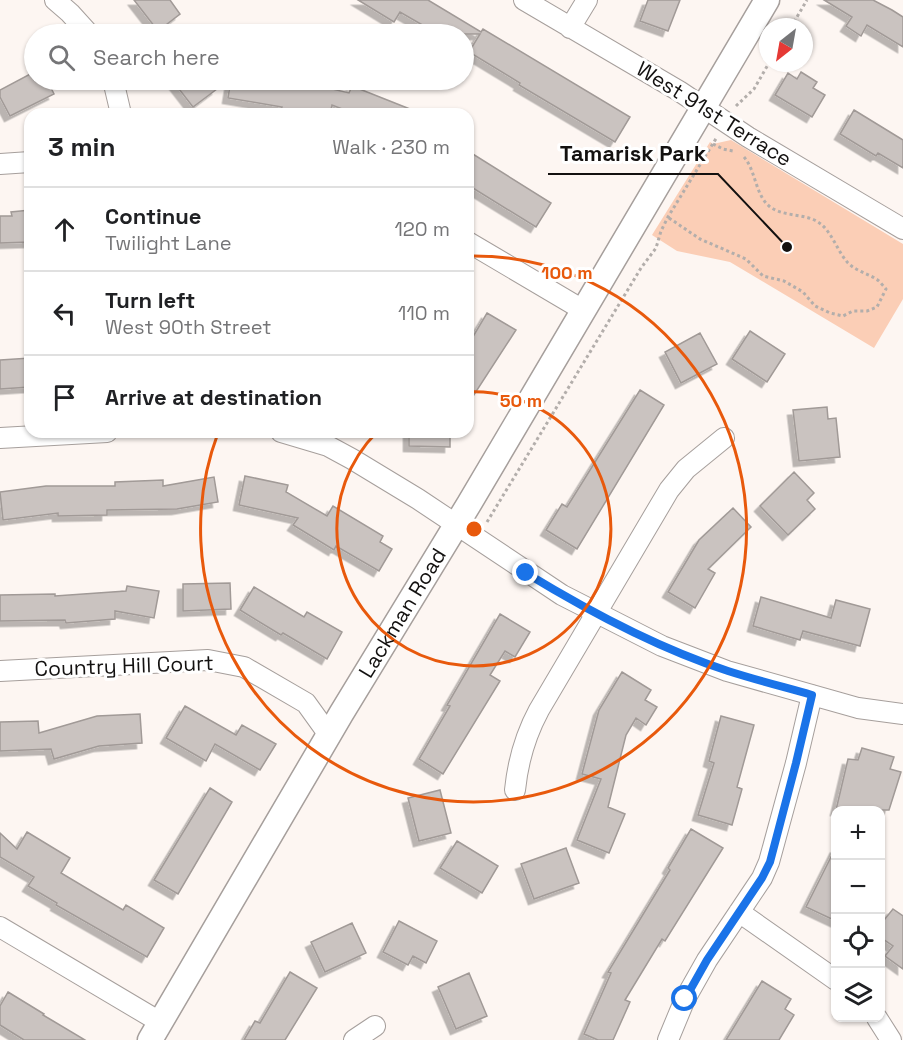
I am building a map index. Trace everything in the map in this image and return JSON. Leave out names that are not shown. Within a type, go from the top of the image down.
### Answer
[{"type":"main road","name":"Lackman Road","points":[[155,1031],[767,0]]},
{"type":"street","points":[[56,0],[79,24]]},
{"type":"street","name":"West 91st Terrace","points":[[524,0],[679,91],[703,108],[903,229]]},
{"type":"street","points":[[570,28],[586,0]]},
{"type":"street","points":[[115,90],[120,108]]},
{"type":"street","points":[[0,164],[24,162]]},
{"type":"street","points":[[474,246],[583,310]]},
{"type":"street","points":[[0,438],[24,437]]},
{"type":"street","points":[[301,438],[328,446],[352,459],[456,524],[526,573],[596,613],[662,646],[728,671],[858,708],[903,714]]},
{"type":"street","points":[[515,790],[518,764],[528,731],[669,490],[686,469],[724,438]]},
{"type":"street","name":"Country Hill Court","points":[[0,671],[208,660],[244,667],[306,703],[329,735]]},
{"type":"street","points":[[668,1040],[685,999],[707,960],[762,878],[770,862],[794,774],[812,695]]},
{"type":"street","points":[[740,912],[831,976]]},
{"type":"street","points":[[0,927],[155,1031]]},
{"type":"street","points":[[880,1022],[891,1040]]},
{"type":"street","points":[[354,1040],[375,1026]]},
{"type":"path","points":[[796,18],[807,0]]},
{"type":"path","points":[[734,108],[754,89],[764,72]]},
{"type":"path","points":[[486,524],[641,268],[656,248],[668,217],[713,144],[741,154],[745,158],[762,196],[770,207],[817,221],[826,229],[848,262],[876,279],[886,289],[876,307],[867,311],[853,311],[843,316],[830,313],[815,306],[802,292],[784,281],[763,276],[746,259],[700,239],[668,217]]},
{"type":"shaded area","points":[[731,140],[903,244],[903,299],[874,348],[730,262],[677,251],[652,235],[710,142],[713,144]]},
{"type":"building","points":[[134,0],[170,0],[180,14],[167,24],[153,24]]},
{"type":"building","points":[[358,0],[428,0],[468,24],[421,24],[400,12],[394,22]]},
{"type":"building","points":[[648,0],[680,0],[668,31],[640,21]]},
{"type":"building","points":[[824,0],[873,0],[892,10],[903,17],[903,47],[867,25],[861,36],[846,26],[852,17]]},
{"type":"building","points":[[474,28],[481,32],[483,29],[630,117],[615,142],[519,85],[520,83],[474,55],[474,44],[480,34],[474,34]]},
{"type":"building","points":[[801,72],[817,82],[813,88],[825,95],[812,117],[775,95],[788,73],[797,79]]},
{"type":"building","points":[[24,77],[24,90],[52,90],[54,94],[10,116],[0,97],[0,90]]},
{"type":"building","points":[[180,90],[216,90],[193,107]]},
{"type":"building","points":[[229,90],[336,90],[349,93],[350,90],[362,90],[407,108],[340,108],[332,105],[331,108],[282,108],[228,98]]},
{"type":"building","points":[[854,110],[903,140],[903,168],[878,153],[876,156],[840,134]]},
{"type":"building","points":[[474,155],[551,203],[536,227],[474,189]]},
{"type":"building","points":[[24,211],[24,242],[0,243],[0,216],[12,216],[11,212]]},
{"type":"building","points":[[487,313],[516,330],[474,395],[474,335]]},
{"type":"building","points":[[750,331],[785,354],[767,382],[732,359]]},
{"type":"building","points":[[700,333],[717,364],[681,383],[665,352]]},
{"type":"building","points":[[24,358],[24,387],[0,389],[0,360]]},
{"type":"building","points":[[640,390],[664,405],[577,549],[546,530],[562,504],[567,507]]},
{"type":"building","points":[[827,407],[828,419],[836,418],[840,457],[799,461],[793,410]]},
{"type":"building","points":[[409,438],[450,438],[450,447],[409,446]]},
{"type":"building","points":[[794,472],[814,493],[807,500],[815,509],[788,535],[760,506]]},
{"type":"building","points":[[245,476],[288,485],[286,492],[327,516],[333,506],[383,536],[380,542],[392,549],[379,571],[336,546],[334,550],[293,525],[298,518],[239,505]]},
{"type":"building","points":[[214,477],[218,502],[177,509],[107,510],[107,515],[58,516],[58,513],[3,520],[0,492],[46,486],[115,486],[115,482],[163,480],[163,486]]},
{"type":"building","points":[[733,508],[751,527],[708,569],[715,573],[695,608],[668,592],[699,540]]},
{"type":"building","points":[[230,583],[231,609],[183,611],[183,584]]},
{"type":"building","points":[[127,586],[159,591],[154,618],[115,611],[115,619],[66,623],[65,620],[0,621],[0,595],[55,594],[55,596],[126,591]]},
{"type":"building","points":[[254,587],[304,617],[307,612],[342,632],[327,659],[240,610]]},
{"type":"building","points":[[761,597],[831,618],[836,600],[870,609],[860,646],[803,631],[800,640],[753,626]]},
{"type":"building","points":[[500,614],[530,632],[515,657],[505,651],[490,675],[500,681],[443,774],[419,759],[450,706],[447,705]]},
{"type":"building","points":[[622,672],[651,690],[645,700],[657,707],[646,725],[636,718],[626,735],[608,807],[625,814],[609,853],[577,840],[601,779],[582,774],[599,710]]},
{"type":"building","points":[[185,706],[236,735],[242,725],[276,744],[260,770],[215,744],[206,761],[166,738]]},
{"type":"building","points":[[140,714],[142,743],[99,746],[54,759],[51,749],[0,751],[0,722],[38,721],[39,733],[97,716]]},
{"type":"building","points":[[721,716],[754,725],[737,787],[742,789],[732,825],[698,815],[714,763],[709,761]]},
{"type":"building","points":[[862,748],[894,757],[890,769],[901,772],[889,810],[885,810],[885,806],[837,806],[848,759],[858,760]]},
{"type":"building","points":[[210,788],[232,802],[178,894],[154,880]]},
{"type":"building","points":[[440,790],[451,833],[419,841],[408,798]]},
{"type":"building","points":[[691,829],[723,848],[665,941],[662,939],[625,1000],[630,1002],[613,1040],[598,1040],[584,1034],[611,973],[608,972],[670,870],[668,868]]},
{"type":"building","points":[[27,832],[70,858],[61,873],[123,910],[126,905],[164,928],[147,957],[56,905],[57,903],[28,886],[34,877],[0,857],[0,833],[17,849]]},
{"type":"building","points":[[457,841],[498,866],[482,893],[440,868]]},
{"type":"building","points":[[566,848],[579,883],[534,899],[521,864]]},
{"type":"building","points":[[831,857],[831,919],[806,907]]},
{"type":"building","points":[[893,909],[903,916],[903,969],[885,956],[893,946],[885,940],[885,919]]},
{"type":"building","points":[[399,921],[437,941],[426,963],[413,956],[408,965],[383,952]]},
{"type":"building","points":[[352,923],[366,953],[325,972],[311,942]]},
{"type":"building","points":[[290,972],[317,988],[285,1040],[244,1040],[255,1021],[260,1023]]},
{"type":"building","points":[[469,973],[487,1016],[456,1029],[438,987]]},
{"type":"building","points":[[762,981],[791,999],[785,1009],[794,1015],[779,1040],[726,1040]]},
{"type":"building","points":[[8,992],[85,1040],[24,1040],[0,1025],[0,1006]]},
{"type":"place","name":"Tamarisk Park","points":[[787,247]]},
{"type":"route","points":[[526,573],[562,595],[662,646],[728,671],[812,695],[770,862],[762,878],[707,960],[685,999]]}]
